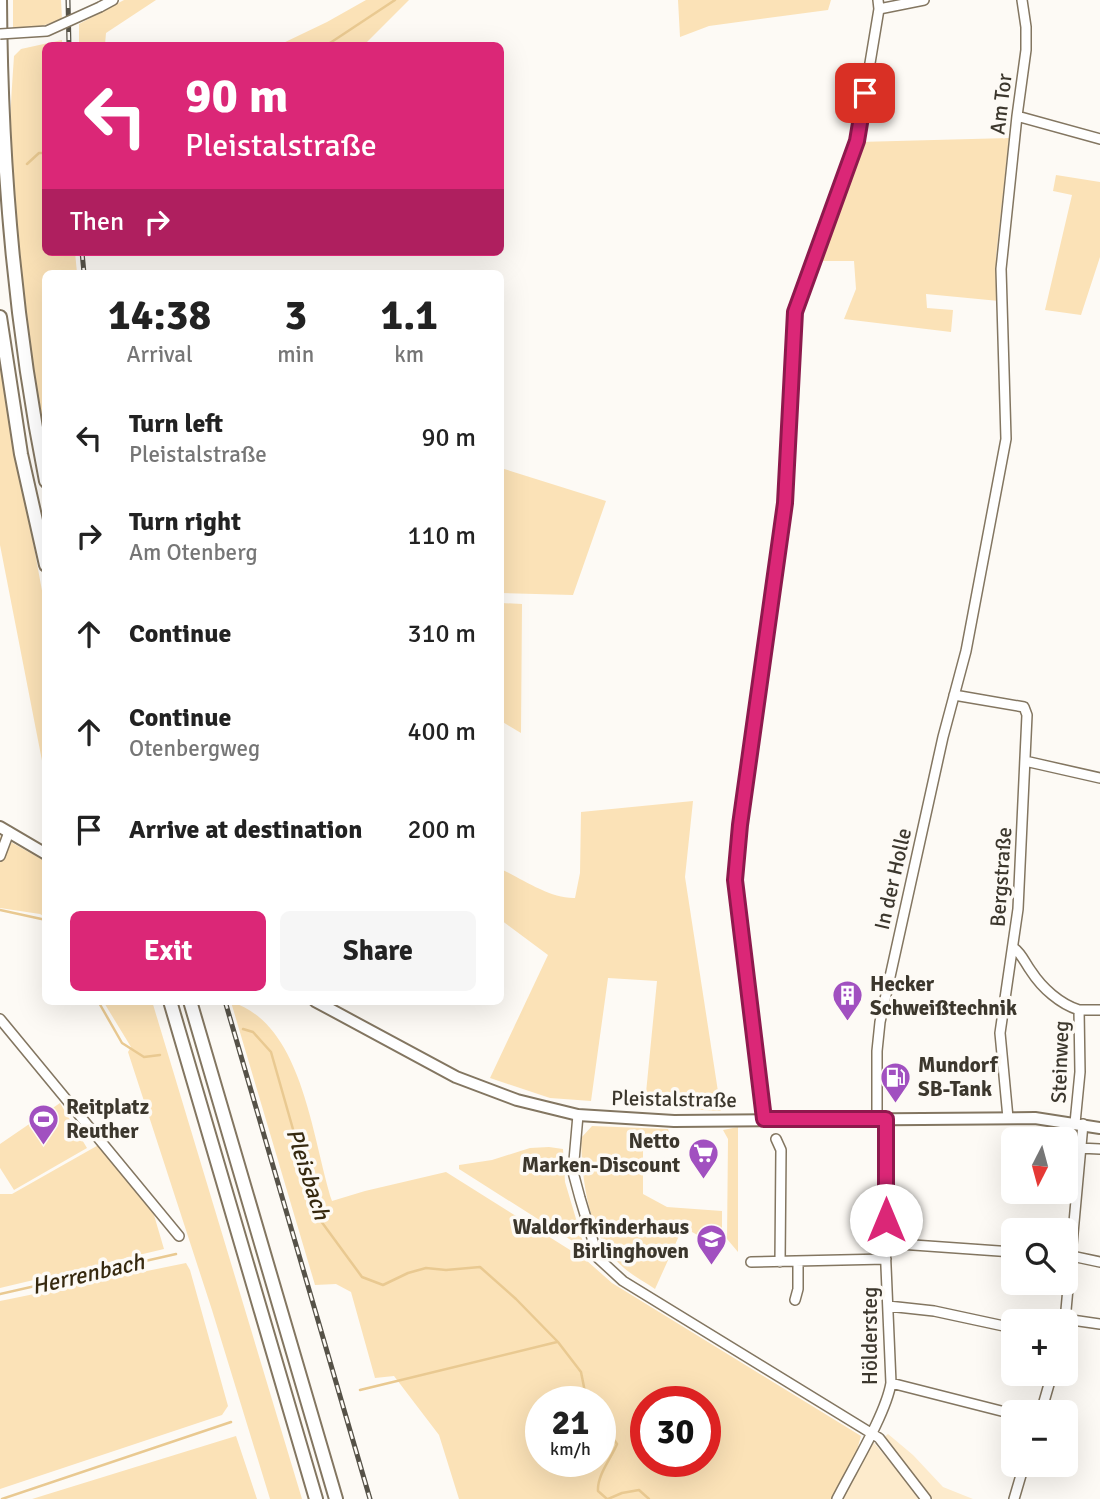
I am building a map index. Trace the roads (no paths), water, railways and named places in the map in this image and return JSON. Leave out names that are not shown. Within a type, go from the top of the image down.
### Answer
[{"type":"highway","points":[[0,0],[2,107],[10,234],[28,380],[42,459]]},
{"type":"highway","points":[[0,317],[21,454],[42,547]]},
{"type":"highway","points":[[171,1005],[316,1499]]},
{"type":"highway","points":[[191,1005],[336,1499]]},
{"type":"main road","points":[[4,830],[42,852]]},
{"type":"main road","name":"Pleistalstraße","points":[[322,1005],[456,1077],[517,1100],[578,1115],[674,1121],[1035,1118],[1100,1128]]},
{"type":"street","points":[[0,34],[47,31],[113,0]]},
{"type":"street","points":[[764,1119],[735,880],[740,825],[785,503],[795,312],[857,141],[878,5],[924,0]]},
{"type":"street","name":"Am Tor","points":[[966,651],[1006,439],[1007,395],[1001,269],[1026,50],[1022,0]]},
{"type":"street","points":[[1017,116],[1100,139]]},
{"type":"street","name":"In der Holle","points":[[882,1119],[877,1051],[880,1022],[942,739],[966,651]]},
{"type":"street","name":"Bergstraße","points":[[954,695],[1024,707],[1027,715],[1018,909],[1000,1033],[1008,1118]]},
{"type":"street","points":[[1025,761],[1100,778]]},
{"type":"street","points":[[0,856],[4,830]]},
{"type":"street","name":"Steinweg","points":[[1014,948],[1054,996],[1079,1010],[1079,1149],[1072,1218]]},
{"type":"street","points":[[1079,1010],[1100,1010]]},
{"type":"street","points":[[0,1019],[179,1237]]},
{"type":"street","points":[[578,1115],[573,1172],[598,1258],[624,1281],[879,1438],[926,1499]]},
{"type":"street","name":"Höldersteg","points":[[837,1499],[891,1383],[882,1119]]},
{"type":"street","points":[[776,1139],[781,1150],[780,1262]]},
{"type":"street","points":[[1079,1149],[1100,1149]]},
{"type":"street","points":[[885,1243],[1001,1251]]},
{"type":"street","points":[[1078,1257],[1100,1262]]},
{"type":"street","points":[[751,1262],[886,1259]]},
{"type":"street","points":[[795,1300],[798,1289],[798,1261]]},
{"type":"street","points":[[888,1306],[934,1311],[1001,1325]]},
{"type":"street","points":[[1078,1321],[1100,1324]]},
{"type":"street","points":[[891,1383],[1001,1411]]},
{"type":"street","points":[[1014,1499],[1020,1477]]},
{"type":"waterway","points":[[332,42],[395,0]]},
{"type":"waterway","points":[[27,164],[42,153]]},
{"type":"waterway","name":"Pleisbach","points":[[0,910],[42,919]]},
{"type":"waterway","name":"Pleisbach","points":[[100,1005],[122,1043],[144,1057],[160,1055]]},
{"type":"waterway","name":"Pleisbach","points":[[243,1029],[253,1032],[271,1052],[318,1217],[362,1277],[383,1285],[426,1268],[446,1270],[480,1267],[558,1342],[581,1372],[584,1386]]},
{"type":"waterway","name":"Herrenbach","points":[[0,1294],[176,1254]]},
{"type":"waterway","points":[[360,1390],[557,1342]]},
{"type":"waterway","points":[[2,1499],[231,1422]]},
{"type":"waterway","name":"Pleisbach","points":[[601,1477],[598,1491],[607,1499]]},
{"type":"waterway","name":"Pleisbach","points":[[608,1499],[639,1490],[649,1499]]},
{"type":"railway","points":[[68,0],[69,42]]},
{"type":"railway","points":[[82,256],[84,270]]},
{"type":"railway","points":[[226,1005],[370,1499]]},
{"type":"place","name":"Hecker Schweißtechnik","points":[[847,1023]]},
{"type":"place","name":"Mundorf SB-Tank","points":[[895,1104]]},
{"type":"place","name":"Reitplatz Reuther","points":[[43,1146]]},
{"type":"place","name":"Netto Marken-Discount","points":[[703,1180]]},
{"type":"place","name":"Waldorfkinderhaus Birlinghoven","points":[[712,1266]]}]
